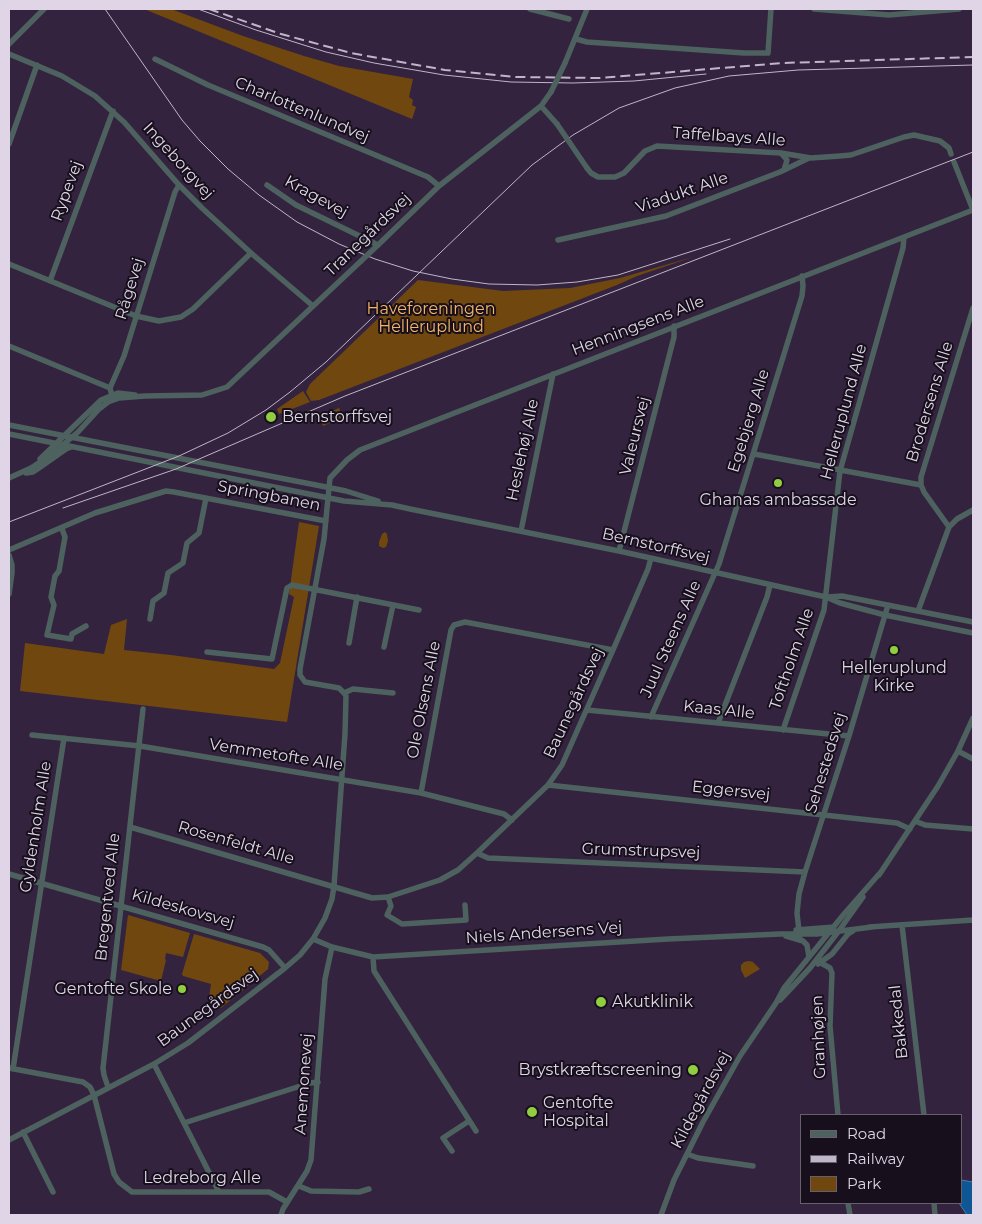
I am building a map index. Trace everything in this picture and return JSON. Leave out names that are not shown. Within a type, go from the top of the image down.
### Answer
[{"type":"street","points":[[9,44],[44,9]]},
{"type":"street","points":[[530,9],[569,19]]},
{"type":"street","name":"Tranegårdsvej","points":[[112,397],[121,392],[145,396],[202,396],[227,387],[439,186],[541,106],[565,63],[587,9]]},
{"type":"street","points":[[576,38],[596,43],[737,53],[768,52],[771,9]]},
{"type":"street","points":[[814,9],[889,12],[959,9]]},
{"type":"street","name":"Ingeborgvej","points":[[9,54],[77,84],[95,96],[124,122],[179,185],[251,253],[314,306]]},
{"type":"street","name":"Charlottenlundvej","points":[[155,59],[208,85],[428,177],[439,186]]},
{"type":"street","points":[[9,144],[37,65]]},
{"type":"street","name":"Taffelbays Alle","points":[[541,106],[557,124],[591,173],[598,177],[616,177],[624,173],[645,150],[657,146],[782,153],[810,158],[851,155],[914,135],[940,141],[949,148],[951,154]]},
{"type":"street","name":"Rypevej","points":[[50,281],[112,111]]},
{"type":"street","points":[[782,153],[786,160],[784,170]]},
{"type":"street","name":"Viadukt Alle","points":[[558,240],[666,216],[810,158]]},
{"type":"street","points":[[954,162],[973,210]]},
{"type":"street","name":"Rågevej","points":[[110,388],[124,356],[179,185]]},
{"type":"street","name":"Kragevej","points":[[267,185],[296,205],[378,245]]},
{"type":"street","name":"Henningsens Alle","points":[[329,488],[332,476],[360,450],[973,210]]},
{"type":"street","name":"Helleruplund Alle","points":[[826,597],[840,471],[903,248],[904,237]]},
{"type":"street","points":[[9,264],[136,316],[159,321],[180,317],[193,309],[251,253]]},
{"type":"street","name":"Egebjerg Alle","points":[[715,573],[754,454],[802,296],[802,276]]},
{"type":"street","name":"Brodersens Alle","points":[[949,527],[924,492],[921,485],[921,477],[973,308]]},
{"type":"street","name":"Valeursvej","points":[[619,551],[674,337],[674,326]]},
{"type":"street","points":[[9,346],[110,388],[112,397]]},
{"type":"street","name":"Heslehøj Alle","points":[[520,531],[553,374]]},
{"type":"street","points":[[37,464],[54,444],[94,405],[112,397]]},
{"type":"street","points":[[9,478],[37,464],[62,446],[112,397]]},
{"type":"street","name":"Bernstorffsvej","points":[[9,425],[329,488],[392,505],[619,551],[826,597],[840,603],[885,615],[973,633]]},
{"type":"street","name":"Bernstorffsvej","points":[[9,434],[71,448],[328,498],[392,505]]},
{"type":"street","points":[[19,474],[32,472],[66,449],[71,448]]},
{"type":"street","points":[[754,454],[921,485]]},
{"type":"street","points":[[329,488],[326,521],[300,669],[302,679],[310,684],[338,688],[346,696],[334,886]]},
{"type":"street","name":"Springbanen","points":[[9,550],[95,513],[158,493],[174,492],[326,521]]},
{"type":"street","name":"Springbanen","points":[[150,618],[153,601],[164,593],[168,573],[183,563],[187,543],[199,533],[206,498]]},
{"type":"street","points":[[918,611],[949,527],[957,519],[973,510]]},
{"type":"street","points":[[62,528],[65,537],[59,571],[55,576],[51,596],[54,605],[47,635],[71,639],[72,634],[86,626]]},
{"type":"street","points":[[9,555],[12,574],[9,594]]},
{"type":"street","name":"Baunegårdsvej","points":[[9,1140],[154,1064],[205,1031],[300,955],[313,939],[325,918],[332,899],[334,886],[372,898],[388,896],[440,880],[458,870],[477,853],[548,785],[568,753],[648,569],[651,558]]},
{"type":"street","name":"Juul Steens Alle","points":[[651,717],[715,573]]},
{"type":"street","points":[[207,652],[272,659],[287,588],[292,585],[419,610]]},
{"type":"street","points":[[718,723],[770,585]]},
{"type":"street","name":"Bernstorffsvej","points":[[826,597],[842,596],[973,622]]},
{"type":"street","points":[[349,642],[357,597]]},
{"type":"street","name":"Toftholm Alle","points":[[783,730],[824,610],[826,597]]},
{"type":"street","points":[[384,647],[392,604]]},
{"type":"street","name":"Sehestedsvej","points":[[799,935],[799,894],[888,605]]},
{"type":"street","name":"Ole Olsens Alle","points":[[421,793],[451,630],[454,626],[465,622],[613,650]]},
{"type":"street","points":[[344,693],[354,689],[393,693]]},
{"type":"street","name":"Bregentved Alle","points":[[108,1087],[103,1068],[143,709]]},
{"type":"street","name":"Kaas Alle","points":[[587,710],[849,736]]},
{"type":"street","name":"Kildegårdsvej","points":[[776,1003],[787,994],[810,968],[910,830],[958,751],[973,718]]},
{"type":"street","name":"Vemmetofte Alle","points":[[32,735],[140,746],[421,793],[504,814],[512,820]]},
{"type":"street","name":"Gyldenholm Alle","points":[[11,1068],[64,738]]},
{"type":"street","points":[[958,751],[973,759]]},
{"type":"street","name":"Eggersvej","points":[[548,785],[897,823],[910,830]]},
{"type":"street","points":[[915,821],[925,825],[973,828]]},
{"type":"street","name":"Rosenfeldt Alle","points":[[130,827],[334,886]]},
{"type":"street","name":"Grumstrupsvej","points":[[477,853],[488,858],[805,872]]},
{"type":"street","name":"Kildegårdsvej","points":[[661,1215],[687,1154],[727,1076],[784,988],[880,873]]},
{"type":"street","name":"Kildeskovsvej","points":[[9,874],[263,947],[269,950],[285,968]]},
{"type":"street","points":[[388,896],[390,906],[387,915],[402,924],[466,920],[465,904]]},
{"type":"street","name":"Niels Andersens Vej","points":[[313,939],[332,948],[372,957],[780,934],[799,935],[828,933],[840,929],[973,920]]},
{"type":"street","name":"Bakkedal","points":[[902,925],[924,1114]]},
{"type":"street","name":"Niels Andersens Vej","points":[[799,935],[833,927],[840,929],[872,927]]},
{"type":"street","name":"Kildegårdsvej","points":[[810,968],[821,963],[832,954],[848,934],[857,929]]},
{"type":"street","points":[[780,934],[799,935],[807,945],[809,957]]},
{"type":"street","name":"Anemonevej","points":[[281,1215],[287,1202],[308,1171],[311,1160],[324,979],[332,948]]},
{"type":"street","points":[[372,957],[374,970],[476,1131]]},
{"type":"street","name":"Granhøjen","points":[[821,963],[830,968],[832,973],[830,1041],[838,1114]]},
{"type":"street","points":[[154,1064],[219,1192]]},
{"type":"street","points":[[11,1068],[83,1082],[90,1087],[94,1094]]},
{"type":"street","points":[[184,1123],[318,1082]]},
{"type":"street","name":"Ledreborg Alle","points":[[94,1094],[114,1174],[124,1188],[140,1193],[269,1192],[287,1202]]},
{"type":"street","points":[[452,1151],[443,1138],[469,1121]]},
{"type":"street","points":[[23,1132],[54,1192]]},
{"type":"street","points":[[687,1154],[698,1158],[753,1166]]},
{"type":"street","points":[[299,1186],[311,1191],[359,1192],[369,1189]]},
{"type":"green space","points":[[144,9],[171,9],[304,56],[339,66],[413,79],[409,97],[413,100],[412,105],[416,107],[412,119]]},
{"type":"green space","name":"Haveforeningen Helleruplund","points":[[693,257],[637,276],[319,400],[311,401],[306,392],[310,384],[418,280],[503,291],[570,288],[620,278]]},
{"type":"green space","points":[[303,391],[310,402],[279,414],[277,409]]},
{"type":"green space","points":[[339,408],[343,417],[323,426],[319,417]]},
{"type":"green space","points":[[299,522],[319,526],[287,722],[20,691],[25,643],[104,654],[111,625],[127,619],[124,650],[274,669],[280,663],[294,597],[289,594]]},
{"type":"green space","points":[[385,532],[388,541],[386,547],[383,548],[379,546],[379,542],[382,534]]},
{"type":"green space","points":[[128,915],[190,933],[183,957],[166,953],[161,981],[121,970]]},
{"type":"green space","points":[[194,934],[260,953],[269,962],[268,969],[221,1008],[209,997],[211,984],[183,976],[182,974]]},
{"type":"green space","points":[[749,961],[753,962],[760,969],[745,978],[741,965]]},
{"type":"water","points":[[962,1180],[973,1182],[973,1215],[967,1215],[960,1204],[962,1204]]},
{"type":"tram line","points":[[105,9],[182,120],[228,169],[259,195],[297,222],[339,244],[375,259],[413,271],[452,279],[489,284],[537,285],[577,282],[618,275],[730,239]]},
{"type":"tram line","points":[[198,9],[326,52],[374,63],[444,75],[511,82],[573,83],[634,81],[706,74]]},
{"type":"tram line","points":[[9,522],[179,456],[228,433],[266,410],[326,362],[532,165],[573,135],[619,108],[675,88],[729,76],[798,70],[973,65]]},
{"type":"tram line","points":[[63,508],[176,469],[345,396],[973,152]]},
{"type":"railway","points":[[209,9],[281,34],[351,53],[445,70],[516,77],[600,78],[782,63],[973,57]]},
{"type":"place","name":"Bernstorffsvej","points":[[271,417]]},
{"type":"place","name":"Ghanas ambassade","points":[[778,483]]},
{"type":"place","name":"Helleruplund Kirke","points":[[894,650]]},
{"type":"place","name":"Gentofte Skole","points":[[182,989]]},
{"type":"place","name":"Akutklinik","points":[[601,1002]]},
{"type":"place","name":"Brystkræftscreening","points":[[693,1070]]},
{"type":"place","name":"Gentofte Hospital","points":[[532,1112]]}]
